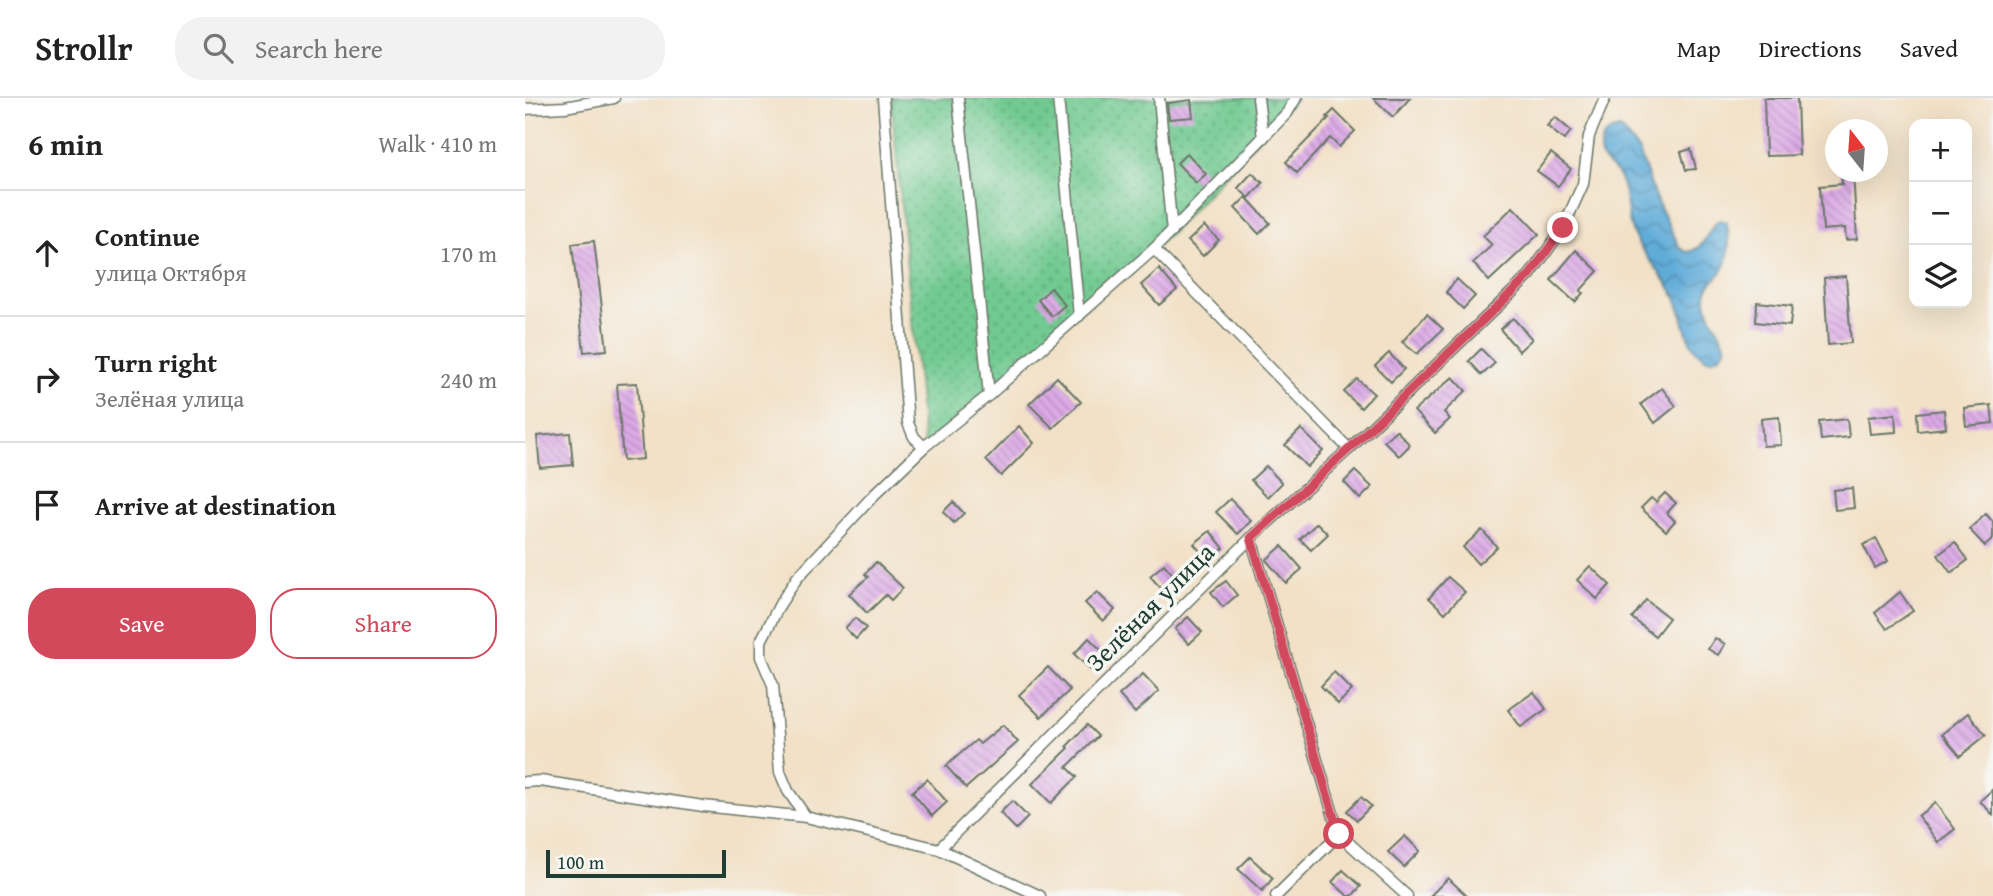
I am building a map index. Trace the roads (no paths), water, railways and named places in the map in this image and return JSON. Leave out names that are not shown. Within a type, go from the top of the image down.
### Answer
[{"type":"street","points":[[525,110],[565,107],[614,98]]},
{"type":"street","points":[[883,98],[908,423],[914,437],[924,447]]},
{"type":"street","points":[[958,98],[989,395]]},
{"type":"street","points":[[1058,98],[1079,316]]},
{"type":"street","points":[[1159,98],[1172,232]]},
{"type":"street","points":[[1258,98],[1263,138]]},
{"type":"street","points":[[806,817],[788,791],[780,772],[773,685],[761,657],[761,641],[797,578],[848,522],[924,447],[989,395],[1172,232],[1287,113],[1296,98]]},
{"type":"street","name":"Зелёная улица","points":[[939,849],[1251,538],[1349,449],[1530,275],[1563,228],[1583,184],[1590,136],[1605,98]]},
{"type":"street","points":[[1154,249],[1349,449]]},
{"type":"street","points":[[1251,538],[1339,834],[1407,896]]},
{"type":"street","points":[[525,782],[540,781],[703,806],[806,817],[939,849],[1040,896]]},
{"type":"street","points":[[1276,896],[1339,834]]},
{"type":"water","points":[[1620,129],[1639,151],[1655,197],[1680,248],[1687,252],[1694,250],[1714,224],[1719,220],[1726,222],[1729,240],[1727,260],[1723,270],[1708,289],[1706,297],[1708,310],[1726,347],[1720,356],[1710,360],[1694,348],[1675,296],[1635,238],[1629,222],[1622,182],[1600,153],[1603,138]]}]
